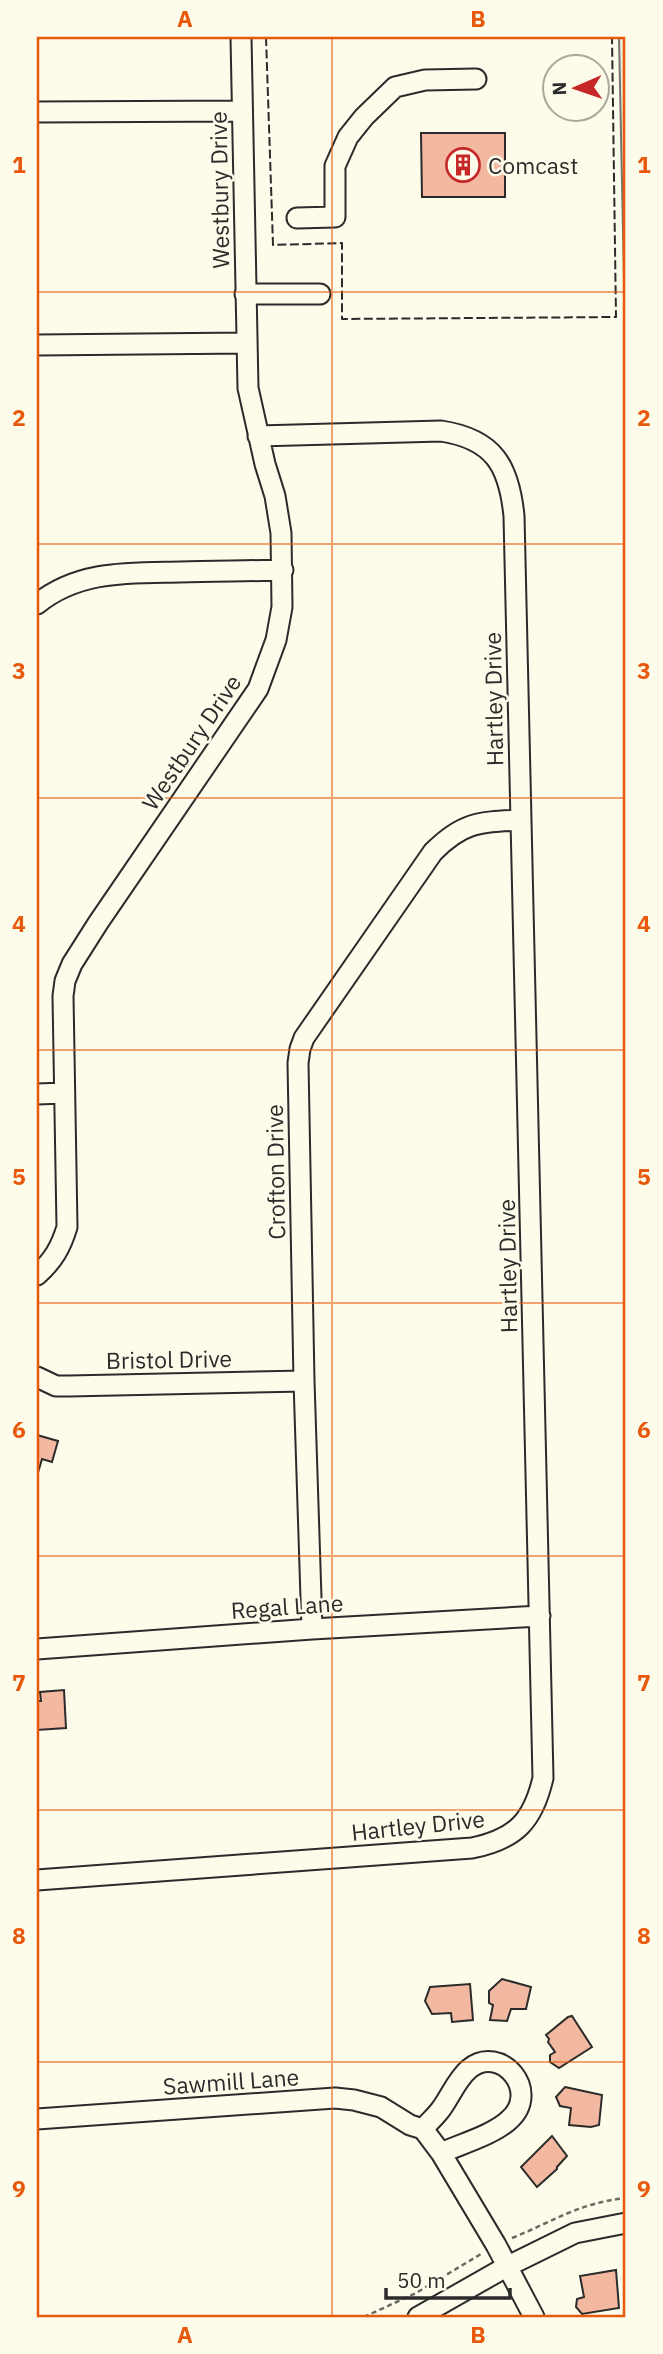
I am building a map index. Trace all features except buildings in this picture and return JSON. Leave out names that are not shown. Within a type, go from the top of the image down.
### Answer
[{"type":"street","name":"Westbury Drive","points":[[37,1275],[55,1256],[67,1227],[63,996],[65,981],[72,964],[98,923],[258,689],[276,640],[282,607],[281,533],[275,496],[248,388],[241,37]]},
{"type":"street","points":[[297,218],[335,217],[335,166],[348,137],[395,87],[425,80],[476,79]]},
{"type":"street","points":[[37,112],[241,111]]},
{"type":"street","points":[[246,294],[320,293]]},
{"type":"street","points":[[37,345],[246,343]]},
{"type":"street","name":"Hartley Drive","points":[[37,1880],[472,1848],[491,1844],[515,1832],[533,1811],[543,1778],[512,494],[497,459],[485,446],[472,438],[441,431],[258,436]]},
{"type":"street","points":[[37,604],[49,594],[71,583],[111,573],[283,570]]},
{"type":"street","name":"Crofton Drive","points":[[312,1629],[304,1381],[298,1076],[300,1049],[304,1038],[433,852],[449,836],[465,826],[520,820]]},
{"type":"street","points":[[37,1094],[64,1093]]},
{"type":"street","name":"Bristol Drive","points":[[37,1377],[56,1386],[69,1387],[304,1381]]},
{"type":"street","name":"Regal Lane","points":[[37,1649],[540,1616]]},
{"type":"street","points":[[423,2129],[440,2111],[468,2069],[481,2063],[498,2064],[517,2077],[521,2087],[521,2099],[517,2111],[508,2121],[441,2153]]},
{"type":"street","name":"Sawmill Lane","points":[[37,2119],[335,2098],[381,2108],[410,2125],[423,2129],[441,2153],[496,2245],[534,2317]]},
{"type":"street","points":[[418,2317],[506,2267],[575,2233],[626,2222]]},
{"type":"shaded area","points":[[619,37],[626,37],[626,378]]},
{"type":"fence","points":[[266,37],[273,245],[342,243],[342,319],[616,317],[612,37]]},
{"type":"place","name":"Comcast","points":[[463,165]]}]
